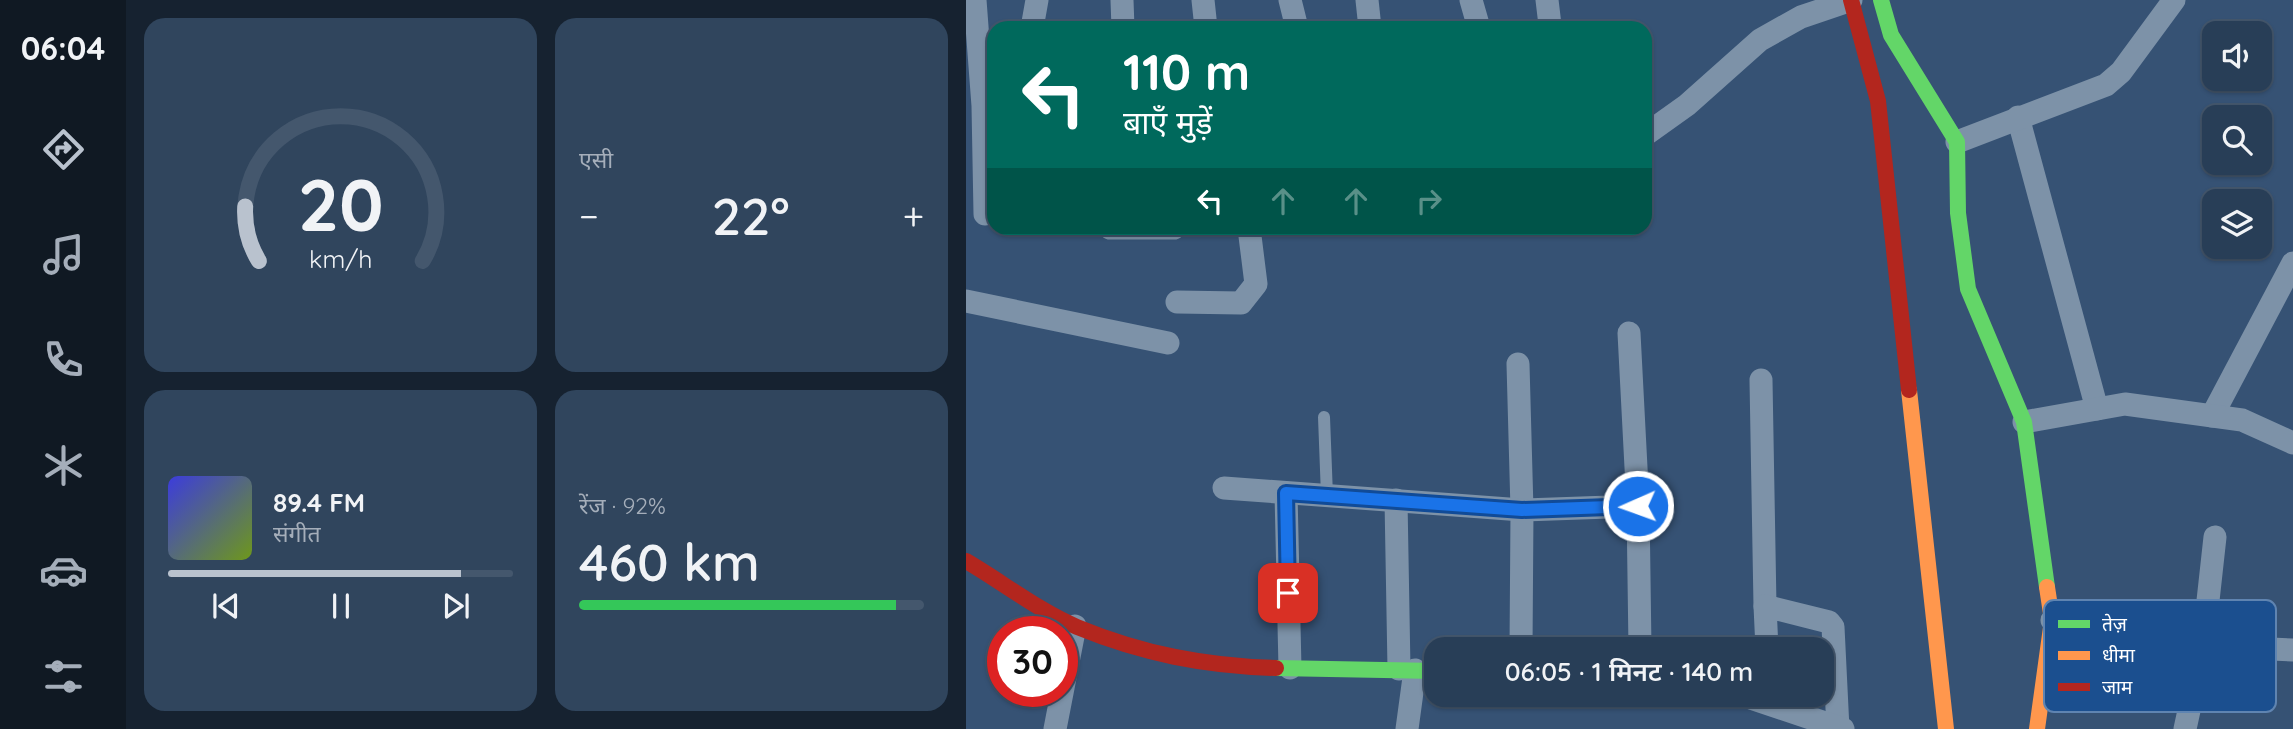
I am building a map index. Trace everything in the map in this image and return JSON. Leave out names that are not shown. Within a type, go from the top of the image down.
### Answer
[{"type":"main road","points":[[1851,0],[1878,101],[1946,729]]},
{"type":"main road","points":[[1881,0],[1891,35],[1937,105],[1956,142],[1958,212],[1968,289],[2024,422],[2049,600]]},
{"type":"main road","points":[[966,561],[1058,616]]},
{"type":"main road","points":[[1078,627],[1172,660],[1209,666],[1417,670]]},
{"type":"street","points":[[975,0],[983,117],[982,214]]},
{"type":"street","points":[[1033,21],[1037,0]]},
{"type":"street","points":[[1122,0],[1124,21]]},
{"type":"street","points":[[1203,0],[1205,21]]},
{"type":"street","points":[[1290,0],[1295,21]]},
{"type":"street","points":[[1367,0],[1369,21]]},
{"type":"street","points":[[1471,0],[1477,21]]},
{"type":"street","points":[[1547,0],[1550,21]]},
{"type":"street","points":[[1652,130],[1688,105],[1760,40],[1801,17],[1851,0]]},
{"type":"street","points":[[1956,142],[2106,85],[2121,72],[2174,0]]},
{"type":"street","points":[[2018,117],[2097,409]]},
{"type":"street","points":[[1177,302],[1241,303],[1256,284],[1250,235]]},
{"type":"street","points":[[2212,416],[2293,263]]},
{"type":"street","points":[[966,301],[1168,342]]},
{"type":"street","points":[[1629,333],[1638,506],[1640,637]]},
{"type":"street","points":[[1518,364],[1522,510],[1521,637]]},
{"type":"street","points":[[1760,380],[1767,637]]},
{"type":"street","points":[[2024,422],[2125,404],[2242,421],[2293,443]]},
{"type":"street","points":[[1224,488],[1522,510],[1638,506]]},
{"type":"street","points":[[1286,493],[1290,668]]},
{"type":"street","points":[[1396,500],[1417,670],[1407,729]]},
{"type":"street","points":[[2208,600],[2215,537]]},
{"type":"street","points":[[1766,606],[1829,622],[1833,627],[1840,728],[1790,707]]},
{"type":"street","points":[[1055,729],[1059,707]]},
{"type":"lane","points":[[1324,417],[1327,496]]},
{"type":"traffic: fast","points":[[1881,0],[1891,35],[1957,142],[1958,213],[1968,289],[2024,422],[2047,587]]},
{"type":"traffic: fast","points":[[1276,668],[1424,671]]},
{"type":"traffic: slow","points":[[1909,390],[1946,729]]},
{"type":"traffic: slow","points":[[2047,587],[2049,600]]},
{"type":"traffic: slow","points":[[2037,729],[2044,678]]},
{"type":"traffic: jam","points":[[1851,0],[1878,101],[1909,390]]},
{"type":"traffic: jam","points":[[966,561],[1049,613],[1077,627],[1126,645],[1224,665],[1276,668]]},
{"type":"route","points":[[1288,593],[1286,493],[1522,510],[1638,506]]}]
